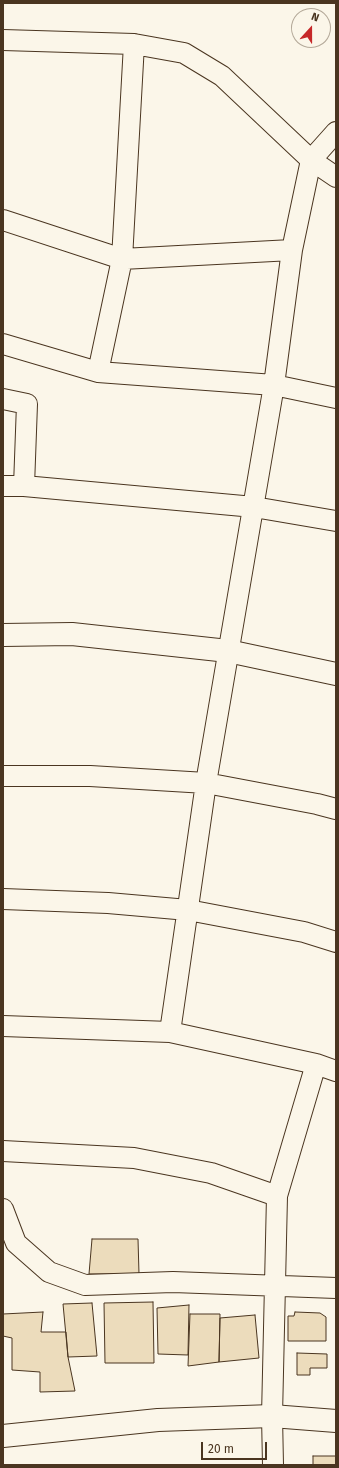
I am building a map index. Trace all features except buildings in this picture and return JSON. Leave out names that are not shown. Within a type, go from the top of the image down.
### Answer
[{"type":"street","points":[[3,40],[134,44],[184,53],[222,76],[311,160],[336,178]]},
{"type":"street","points":[[98,372],[122,259],[134,44]]},
{"type":"street","points":[[170,1032],[206,783],[274,385],[292,250],[311,160],[336,132]]},
{"type":"street","points":[[3,220],[122,259],[292,250]]},
{"type":"street","points":[[3,344],[98,372],[274,385],[336,398]]},
{"type":"street","points":[[3,399],[27,404],[24,486]]},
{"type":"street","points":[[3,486],[24,486],[254,507],[336,521]]},
{"type":"street","points":[[3,634],[72,634],[228,651],[336,674]]},
{"type":"street","points":[[3,776],[90,776],[206,783],[318,804],[336,809]]},
{"type":"street","points":[[3,899],[108,903],[188,910],[304,932],[336,942]]},
{"type":"street","points":[[3,1026],[170,1032],[316,1064],[336,1071]]},
{"type":"street","points":[[273,1465],[272,1416],[277,1196],[316,1064]]},
{"type":"street","points":[[3,1151],[134,1158],[210,1173],[277,1196]]},
{"type":"street","points":[[3,1209],[16,1244],[49,1272],[85,1285],[173,1282],[336,1288]]},
{"type":"street","points":[[3,1436],[158,1420],[272,1416],[336,1421]]}]
